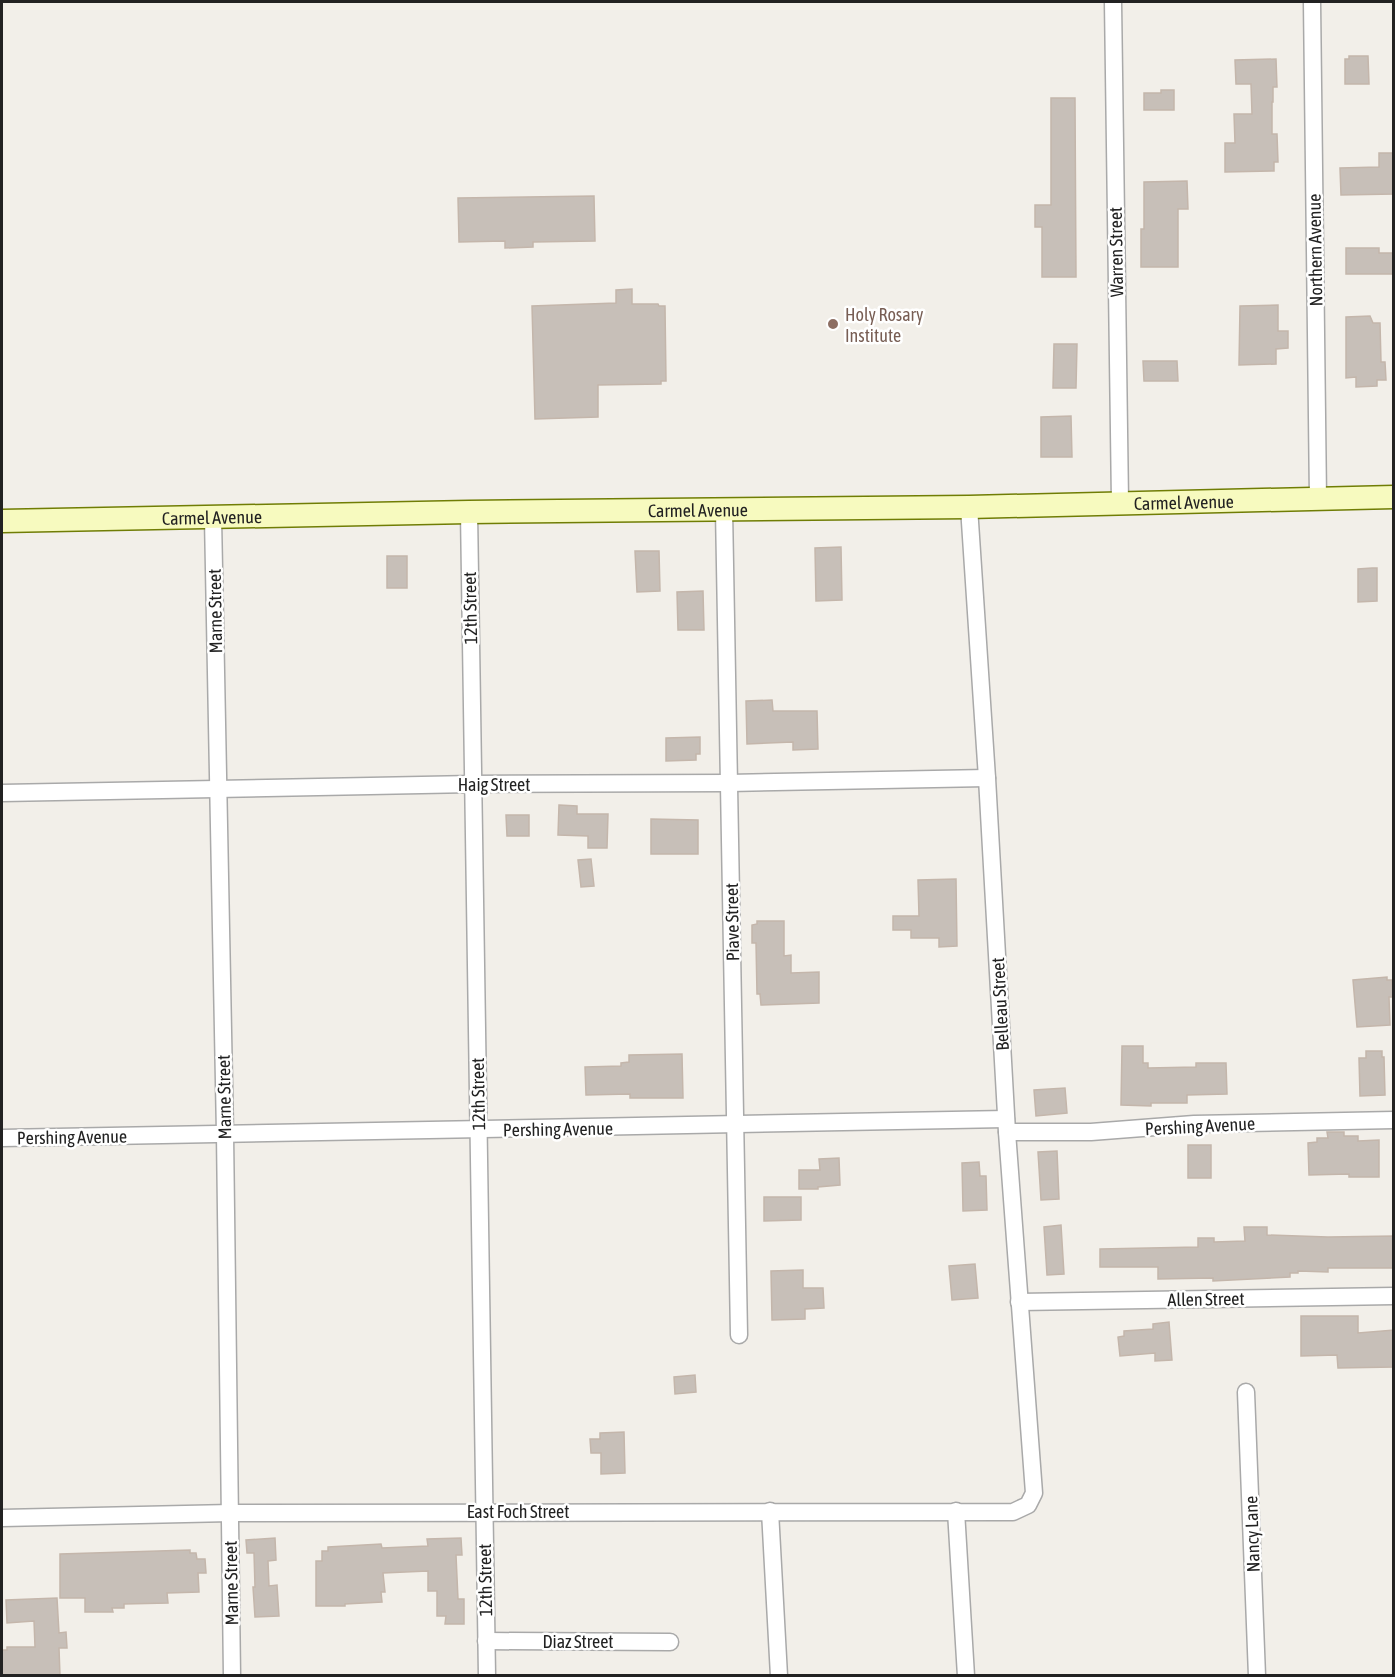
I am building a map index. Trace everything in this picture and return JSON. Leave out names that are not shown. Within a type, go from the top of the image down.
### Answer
[{"type":"main road","name":"Carmel Avenue","points":[[2,521],[469,512],[969,507],[1394,497]]},
{"type":"street","name":"Warren Street","points":[[1113,2],[1120,502]]},
{"type":"street","name":"Northern Avenue","points":[[1312,2],[1318,499]]},
{"type":"street","name":"Belleau Street","points":[[969,507],[1007,1125],[1034,1493],[1031,1501]]},
{"type":"street","name":"Piave Street","points":[[724,510],[740,1335]]},
{"type":"street","name":"12th Street","points":[[469,512],[487,1676]]},
{"type":"street","name":"Marne Street","points":[[213,518],[225,1134],[232,1676]]},
{"type":"street","name":"Haig Street","points":[[2,793],[473,784],[729,783],[987,778]]},
{"type":"street","name":"Pershing Avenue","points":[[2,1138],[736,1125],[1007,1125],[1091,1132],[1194,1124],[1394,1120]]},
{"type":"street","name":"Allen Street","points":[[1019,1302],[1394,1296]]},
{"type":"street","name":"Nancy Lane","points":[[1246,1392],[1257,1676]]},
{"type":"street","name":"East Foch Street","points":[[2,1518],[485,1511],[1013,1512],[1022,1509],[1031,1501]]},
{"type":"street","points":[[770,1511],[779,1676]]},
{"type":"street","points":[[956,1511],[966,1676]]},
{"type":"street","name":"Diaz Street","points":[[486,1641],[670,1642]]},
{"type":"building","points":[[1349,56],[1368,56],[1369,84],[1345,84],[1345,59],[1349,59]]},
{"type":"building","points":[[1276,59],[1277,87],[1273,87],[1272,134],[1277,134],[1278,162],[1274,162],[1274,171],[1225,172],[1225,143],[1235,143],[1234,114],[1252,114],[1251,84],[1236,84],[1235,60]]},
{"type":"building","points":[[1161,90],[1174,90],[1174,110],[1144,110],[1144,93],[1161,93]]},
{"type":"building","points":[[1051,98],[1075,98],[1076,277],[1042,277],[1042,227],[1035,227],[1035,205],[1051,205]]},
{"type":"building","points":[[1379,153],[1394,153],[1394,194],[1341,195],[1340,168],[1379,167]]},
{"type":"building","points":[[1187,181],[1188,209],[1178,209],[1178,267],[1141,267],[1144,182]]},
{"type":"building","points":[[594,196],[595,241],[533,242],[533,247],[505,248],[505,241],[459,242],[458,198]]},
{"type":"building","points":[[1346,248],[1379,248],[1379,253],[1394,253],[1394,274],[1346,274]]},
{"type":"building","points":[[632,289],[632,304],[665,306],[666,381],[661,381],[661,384],[598,385],[598,417],[535,419],[532,306],[616,303],[616,290]]},
{"type":"building","points":[[1278,305],[1278,331],[1288,331],[1288,348],[1276,349],[1276,364],[1239,365],[1240,306]]},
{"type":"building","points":[[1370,316],[1373,323],[1380,323],[1381,362],[1385,362],[1386,380],[1377,380],[1377,386],[1356,387],[1356,377],[1346,378],[1346,317]]},
{"type":"building","points":[[1054,344],[1077,344],[1076,388],[1053,388]]},
{"type":"building","points":[[1143,361],[1177,361],[1178,381],[1144,381]]},
{"type":"building","points":[[1071,416],[1072,457],[1041,457],[1041,417]]},
{"type":"building","points":[[841,547],[842,600],[816,601],[815,548]]},
{"type":"building","points":[[635,551],[659,551],[660,591],[637,592]]},
{"type":"building","points":[[387,556],[407,556],[407,588],[387,588]]},
{"type":"building","points":[[1377,568],[1377,601],[1358,602],[1358,569]]},
{"type":"building","points":[[703,591],[704,630],[678,630],[677,592]]},
{"type":"building","points":[[772,700],[773,711],[817,711],[818,749],[793,750],[793,742],[747,744],[746,701]]},
{"type":"building","points":[[700,737],[700,754],[696,754],[696,760],[666,761],[666,738]]},
{"type":"building","points":[[559,805],[577,806],[577,814],[608,814],[607,848],[588,848],[588,836],[558,835]]},
{"type":"building","points":[[506,815],[529,815],[529,836],[507,836]]},
{"type":"building","points":[[651,819],[698,820],[698,854],[651,854]]},
{"type":"building","points":[[591,859],[594,886],[581,887],[578,860]]},
{"type":"building","points":[[956,879],[957,946],[939,947],[939,938],[911,938],[911,930],[893,930],[893,916],[919,916],[918,880]]},
{"type":"building","points":[[757,921],[784,921],[784,956],[791,955],[791,973],[819,972],[819,1003],[761,1005],[760,994],[757,994],[756,943],[752,943],[752,925],[757,924]]},
{"type":"building","points":[[1387,977],[1387,980],[1392,980],[1393,997],[1389,997],[1390,1025],[1357,1027],[1353,980]]},
{"type":"building","points":[[1122,1046],[1143,1046],[1143,1063],[1148,1063],[1148,1068],[1196,1067],[1196,1063],[1226,1063],[1227,1094],[1187,1095],[1187,1103],[1151,1103],[1151,1106],[1121,1105]]},
{"type":"building","points":[[1366,1051],[1382,1051],[1385,1095],[1360,1096],[1359,1058],[1366,1058]]},
{"type":"building","points":[[682,1054],[683,1098],[630,1098],[630,1094],[586,1095],[585,1067],[621,1066],[621,1063],[629,1062],[629,1055]]},
{"type":"building","points":[[1065,1088],[1067,1113],[1036,1116],[1034,1090]]},
{"type":"building","points":[[1327,1132],[1344,1132],[1344,1136],[1358,1136],[1358,1141],[1379,1140],[1379,1177],[1349,1177],[1349,1174],[1309,1175],[1308,1143],[1317,1142],[1317,1138],[1328,1138]]},
{"type":"building","points":[[1188,1145],[1211,1145],[1211,1178],[1188,1178]]},
{"type":"building","points":[[1057,1151],[1059,1199],[1041,1200],[1038,1152]]},
{"type":"building","points":[[839,1158],[840,1185],[818,1187],[818,1189],[799,1189],[799,1170],[820,1170],[819,1159]]},
{"type":"building","points":[[979,1162],[980,1176],[986,1176],[987,1210],[963,1211],[962,1163]]},
{"type":"building","points":[[764,1197],[801,1197],[801,1220],[764,1221]]},
{"type":"building","points":[[1061,1225],[1064,1274],[1047,1275],[1044,1227]]},
{"type":"building","points":[[1244,1227],[1267,1227],[1267,1235],[1394,1236],[1394,1268],[1328,1268],[1328,1272],[1298,1271],[1298,1273],[1290,1273],[1290,1277],[1213,1281],[1213,1278],[1158,1279],[1158,1267],[1100,1267],[1100,1249],[1198,1247],[1198,1238],[1214,1238],[1214,1242],[1245,1241]]},
{"type":"building","points":[[975,1264],[978,1298],[952,1300],[949,1266]]},
{"type":"building","points":[[803,1270],[803,1288],[823,1288],[824,1308],[805,1309],[805,1319],[772,1320],[771,1271]]},
{"type":"building","points":[[1301,1316],[1358,1316],[1358,1333],[1394,1330],[1394,1367],[1338,1368],[1337,1355],[1301,1356]]},
{"type":"building","points":[[1169,1322],[1172,1360],[1155,1361],[1155,1353],[1120,1356],[1118,1337],[1124,1336],[1124,1331],[1153,1329],[1153,1324]]},
{"type":"building","points":[[695,1375],[696,1392],[675,1394],[674,1377]]},
{"type":"building","points":[[624,1432],[625,1473],[601,1474],[601,1453],[591,1453],[590,1439],[600,1439],[600,1433]]},
{"type":"building","points":[[275,1538],[276,1560],[268,1561],[269,1586],[277,1585],[279,1616],[255,1617],[254,1553],[247,1553],[246,1540]]},
{"type":"building","points":[[461,1538],[462,1555],[456,1555],[458,1599],[464,1599],[464,1624],[445,1624],[446,1616],[437,1616],[437,1591],[428,1591],[428,1571],[383,1573],[385,1592],[381,1592],[382,1602],[316,1606],[316,1561],[322,1561],[322,1551],[328,1551],[328,1547],[381,1544],[382,1548],[428,1546],[427,1539]]},
{"type":"building","points":[[190,1550],[190,1553],[196,1553],[197,1559],[205,1559],[206,1573],[198,1573],[199,1592],[167,1593],[168,1603],[124,1604],[124,1608],[112,1608],[113,1612],[85,1612],[85,1598],[60,1598],[60,1554]]},
{"type":"building","points":[[57,1598],[59,1633],[66,1632],[67,1648],[59,1648],[60,1676],[2,1676],[2,1650],[7,1650],[7,1647],[35,1647],[34,1621],[7,1623],[6,1600]]},
{"type":"place","name":"Holy Rosary Institute","points":[[833,324]]}]
